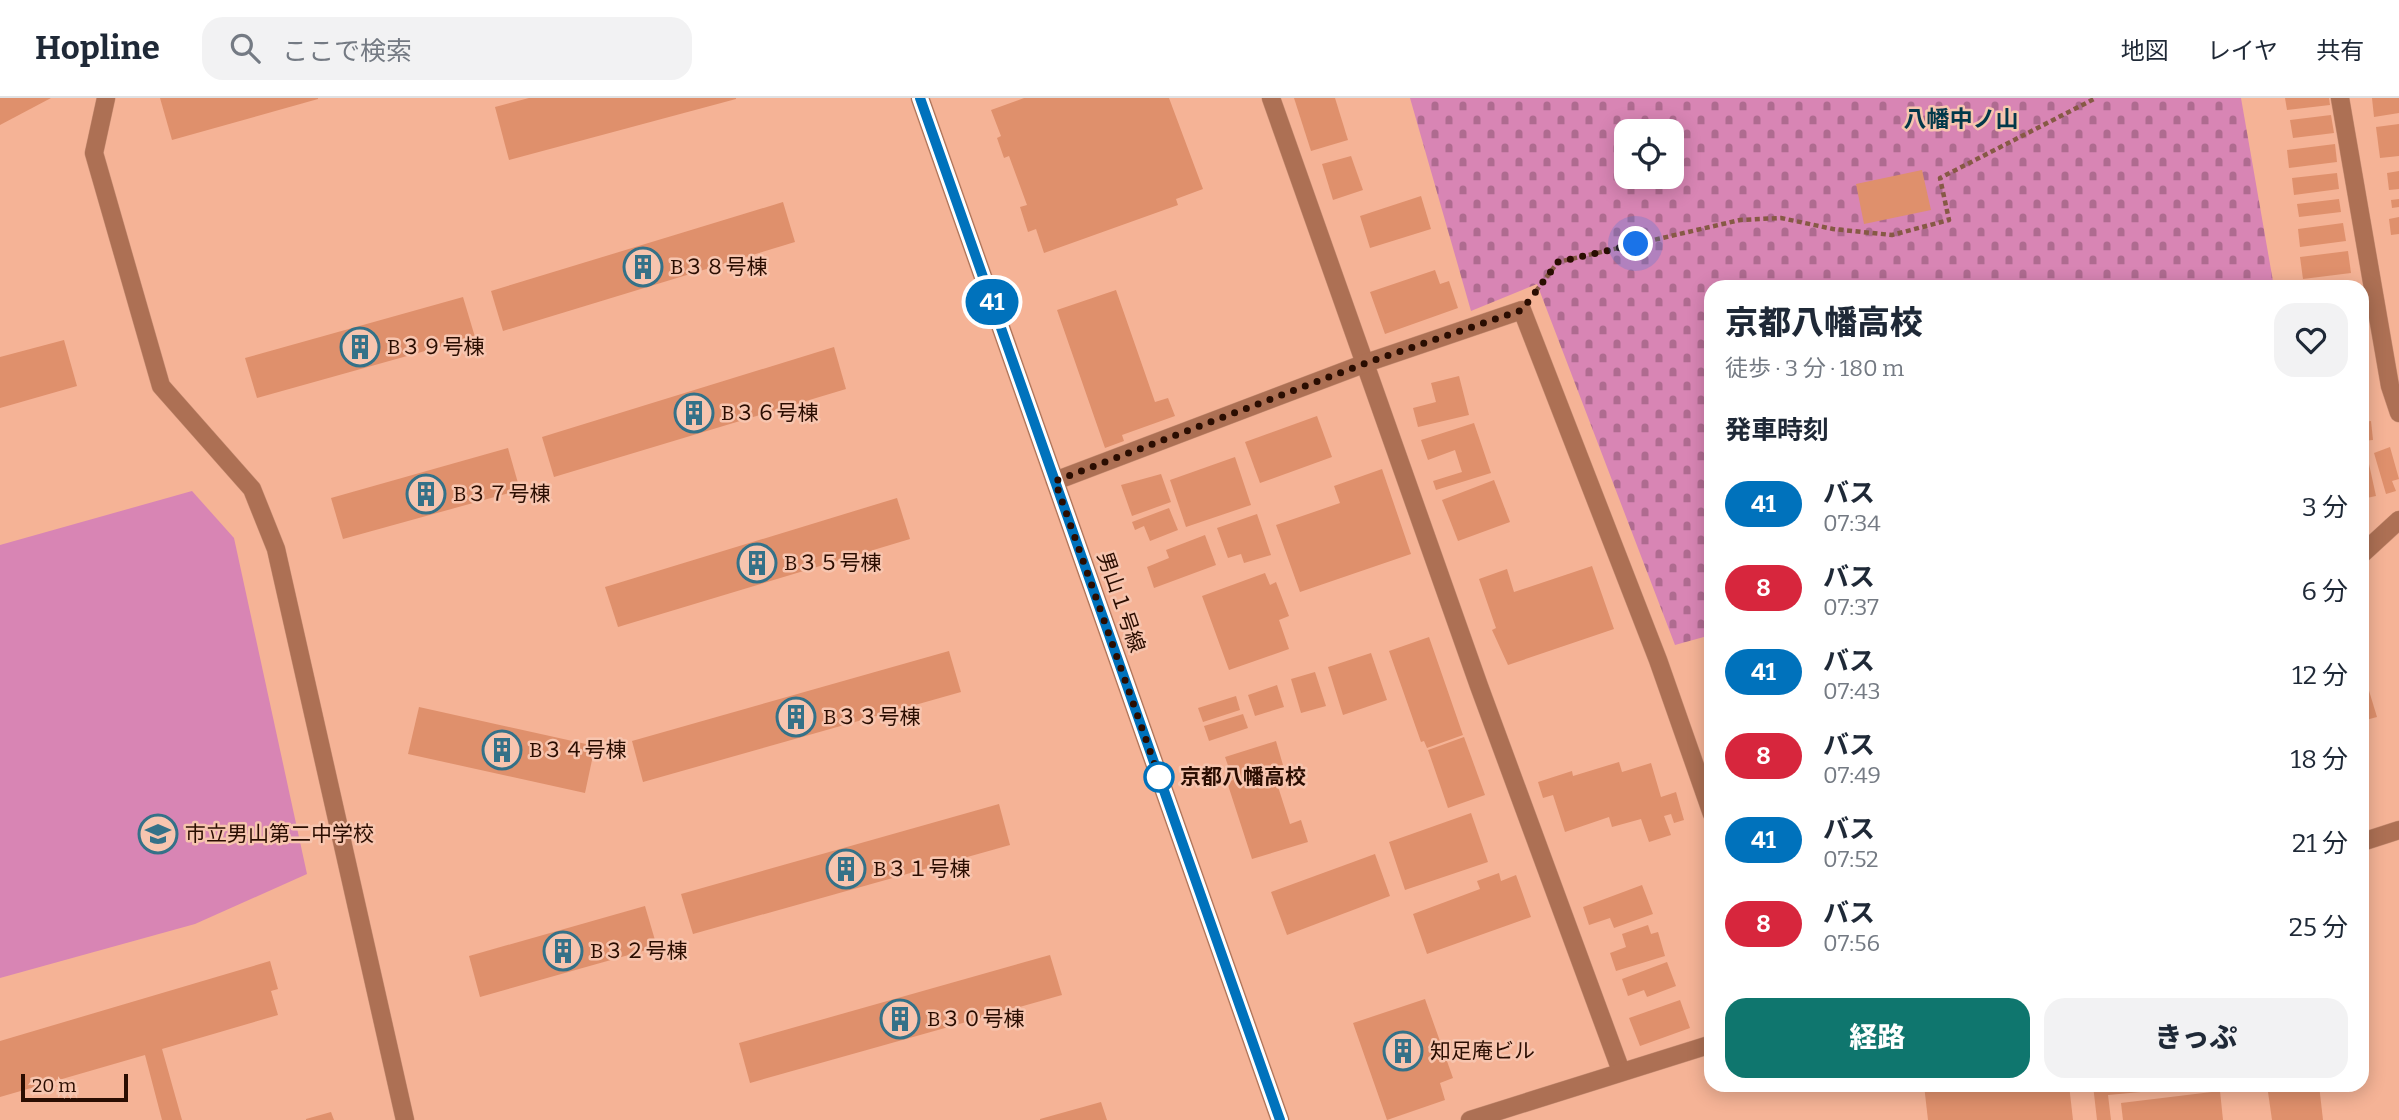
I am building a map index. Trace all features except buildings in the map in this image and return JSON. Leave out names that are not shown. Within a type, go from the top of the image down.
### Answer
[{"type":"street","points":[[106,98],[94,153],[161,386],[213,441],[252,489],[276,549],[405,1120]]},
{"type":"street","name":"男山１号線","points":[[920,98],[1280,1120]]},
{"type":"street","points":[[1271,98],[1479,686],[1621,1071]]},
{"type":"street","points":[[2340,98],[2390,386],[2399,413]]},
{"type":"street","points":[[1055,481],[1366,363],[1522,310],[1658,660],[1704,791]]},
{"type":"street","points":[[2369,548],[2399,520]]},
{"type":"street","points":[[2369,840],[2399,830]]},
{"type":"street","points":[[1470,1120],[1704,1046]]},
{"type":"path","points":[[1522,310],[1558,262],[1740,220],[1781,218],[1833,229],[1892,235],[1949,220],[1940,178],[2096,98]]},
{"type":"green space","points":[[1410,98],[2241,98],[2273,280],[1704,280],[1704,637],[1675,645],[1537,284],[1471,311]]},
{"type":"green space","points":[[192,491],[234,538],[307,874],[195,924],[0,978],[0,545]]},
{"type":"bus line","name":"41","points":[[920,98],[1280,1120]]},
{"type":"place","name":"B３８号棟","points":[[643,267]]},
{"type":"place","name":"B３９号棟","points":[[360,347]]},
{"type":"place","name":"B３６号棟","points":[[694,413]]},
{"type":"place","name":"B３７号棟","points":[[426,494]]},
{"type":"place","name":"B３５号棟","points":[[757,563]]},
{"type":"place","name":"B３３号棟","points":[[796,717]]},
{"type":"place","name":"B３４号棟","points":[[502,750]]},
{"type":"place","name":"京都八幡高校","points":[[1159,777]]},
{"type":"place","name":"市立男山第二中学校","points":[[158,834]]},
{"type":"place","name":"B３１号棟","points":[[846,869]]},
{"type":"place","name":"B３２号棟","points":[[563,951]]},
{"type":"place","name":"B３０号棟","points":[[900,1019]]},
{"type":"place","name":"知足庵ビル","points":[[1403,1051]]},
{"type":"district","name":"八幡中ノ山","points":[[1961,119]]},
{"type":"route","points":[[1159,777],[1163,788],[1055,481],[1366,363],[1522,310],[1558,262],[1636,244]]}]
